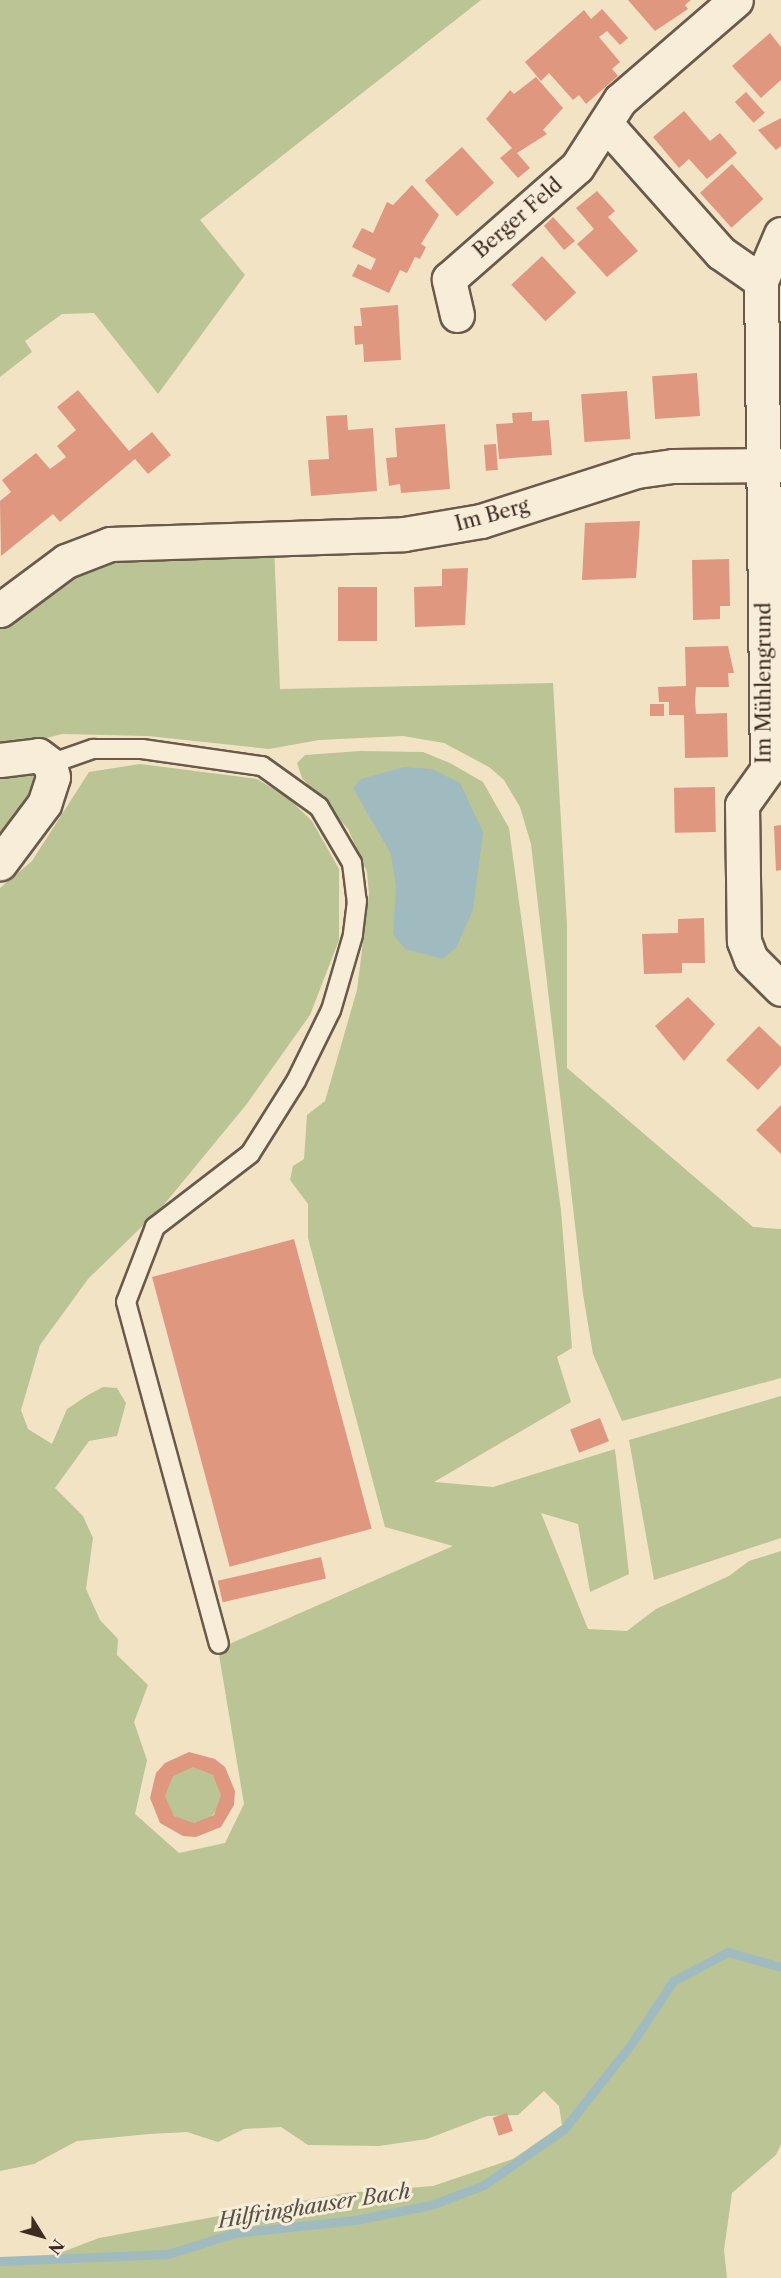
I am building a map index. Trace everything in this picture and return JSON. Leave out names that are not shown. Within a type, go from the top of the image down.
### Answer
[{"type":"street","name":"Berger Feld","points":[[458,315],[449,279],[577,166],[620,100],[736,0]]},
{"type":"street","points":[[606,124],[721,253],[761,281]]},
{"type":"street","points":[[773,465],[761,281],[781,234]]},
{"type":"street","name":"Im Berg","points":[[0,610],[66,561],[110,544],[404,534],[481,521],[638,471],[773,465]]},
{"type":"street","name":"Im Mühlengrund","points":[[773,465],[767,770],[742,804],[744,941],[751,959],[781,989]]},
{"type":"street","points":[[0,760],[28,753],[50,764],[52,788],[45,804],[0,863]]},
{"type":"lane","points":[[50,764],[93,748],[142,748],[262,766],[319,807],[352,863],[357,901],[353,935],[331,1010],[296,1081],[250,1154],[155,1227],[126,1302],[219,1644]]},
{"type":"green space","points":[[0,0],[481,0],[200,220],[245,275],[158,394],[94,313],[62,314],[25,341],[32,352],[0,377]]},
{"type":"green space","points":[[273,523],[280,689],[553,683],[567,925],[567,1068],[753,1227],[781,1229],[781,1378],[622,1421],[593,1354],[583,1294],[531,844],[520,807],[504,780],[489,767],[444,743],[403,736],[319,740],[269,749],[148,736],[62,734],[0,750],[0,624],[26,601],[98,561]]},
{"type":"green space","points":[[360,751],[423,752],[450,763],[483,782],[509,828],[561,1210],[572,1348],[557,1357],[571,1402],[434,1482],[493,1487],[615,1449],[629,1574],[590,1592],[578,1524],[541,1513],[588,1629],[627,1631],[656,1609],[729,1576],[749,1561],[781,1551],[781,2144],[776,2155],[732,2193],[724,2250],[727,2278],[0,2278],[0,2265],[31,2264],[99,2238],[345,2193],[433,2186],[513,2159],[562,2125],[559,2106],[544,2091],[518,2115],[487,2116],[427,2139],[379,2146],[308,2145],[281,2127],[244,2129],[218,2142],[187,2132],[149,2134],[77,2141],[34,2164],[0,2171],[0,888],[32,861],[89,772],[140,764],[257,779],[287,797],[312,821],[339,869],[339,940],[310,1015],[246,1105],[162,1207],[88,1279],[40,1345],[21,1410],[28,1429],[52,1444],[67,1409],[88,1395],[103,1387],[117,1388],[126,1403],[117,1436],[89,1441],[55,1488],[83,1516],[93,1538],[86,1589],[100,1620],[118,1639],[117,1655],[148,1685],[134,1722],[147,1760],[135,1814],[179,1853],[225,1843],[244,1804],[218,1649],[453,1546],[385,1527],[308,1238],[308,1204],[290,1180],[293,1166],[304,1159],[307,1115],[325,1101],[357,990],[369,894],[367,872],[348,829],[302,778],[297,763],[305,755]]},
{"type":"green space","points":[[29,769],[39,787],[0,848],[0,771]]},
{"type":"green space","points":[[781,1396],[781,1538],[654,1580],[629,1440]]},
{"type":"green space","points":[[193,1767],[204,1769],[213,1775],[219,1784],[221,1795],[219,1806],[213,1815],[204,1821],[193,1823],[182,1821],[173,1815],[167,1806],[165,1795],[167,1784],[173,1775],[182,1769]]},
{"type":"water","points":[[404,767],[432,769],[460,783],[483,832],[473,910],[456,948],[442,959],[405,949],[393,934],[396,886],[391,854],[353,788],[361,779]]},
{"type":"building","points":[[628,0],[691,0],[685,5],[688,9],[655,31]]},
{"type":"building","points":[[602,9],[628,38],[620,45],[607,31],[599,37],[620,62],[612,69],[618,76],[586,104],[579,95],[573,100],[549,73],[541,81],[525,62],[584,10],[591,19]]},
{"type":"building","points":[[770,33],[781,47],[781,80],[761,98],[732,66]]},
{"type":"building","points":[[536,77],[563,108],[543,130],[547,134],[517,153],[530,168],[518,178],[500,158],[512,148],[486,119],[510,90],[514,94]]},
{"type":"building","points":[[746,92],[765,113],[754,123],[735,102]]},
{"type":"building","points":[[684,111],[710,141],[720,133],[737,153],[707,179],[689,159],[679,168],[653,137]]},
{"type":"building","points":[[781,118],[781,146],[776,150],[758,130]]},
{"type":"building","points":[[462,147],[494,183],[457,216],[425,180]]},
{"type":"building","points":[[732,164],[763,199],[731,228],[700,193]]},
{"type":"building","points":[[412,185],[439,215],[421,244],[426,247],[420,259],[415,257],[407,273],[400,270],[389,293],[352,276],[358,264],[371,270],[376,259],[352,247],[362,228],[373,233],[387,202],[393,205]]},
{"type":"building","points":[[597,191],[615,211],[608,217],[638,251],[607,277],[577,244],[594,229],[576,208]]},
{"type":"building","points":[[553,217],[575,241],[564,250],[544,226]]},
{"type":"building","points":[[542,256],[576,293],[545,321],[511,285]]},
{"type":"building","points":[[398,305],[401,360],[364,362],[363,344],[355,345],[354,326],[362,326],[360,308]]},
{"type":"building","points":[[697,373],[700,416],[655,419],[652,376]]},
{"type":"building","points":[[78,390],[129,451],[152,432],[171,455],[148,474],[135,459],[60,522],[53,514],[1,556],[0,501],[11,492],[2,480],[36,453],[50,469],[66,457],[57,446],[76,430],[57,407]]},
{"type":"building","points":[[627,391],[630,439],[584,442],[581,394]]},
{"type":"building","points":[[532,412],[532,421],[549,420],[552,455],[499,459],[496,424],[513,423],[512,413]]},
{"type":"building","points":[[347,415],[348,430],[373,428],[377,491],[311,496],[308,460],[329,459],[326,416]]},
{"type":"building","points":[[445,424],[450,489],[401,493],[400,484],[389,486],[386,458],[397,457],[395,428]]},
{"type":"building","points":[[496,444],[498,470],[486,471],[484,445]]},
{"type":"building","points":[[640,521],[636,578],[582,580],[585,523]]},
{"type":"building","points":[[729,559],[730,606],[720,606],[720,619],[693,620],[692,560]]},
{"type":"building","points":[[468,568],[465,625],[415,627],[414,587],[442,586],[442,569]]},
{"type":"building","points":[[338,587],[377,587],[377,641],[338,641]]},
{"type":"building","points":[[728,646],[734,673],[728,673],[729,687],[696,687],[695,701],[696,714],[727,713],[728,757],[685,758],[684,715],[669,715],[669,702],[659,702],[658,687],[686,686],[685,647]]},
{"type":"building","points":[[650,704],[664,704],[664,716],[650,716]]},
{"type":"building","points":[[715,787],[716,832],[675,833],[674,788]]},
{"type":"building","points":[[781,825],[781,870],[776,871],[774,826]]},
{"type":"building","points":[[704,918],[705,963],[682,963],[682,973],[644,974],[642,934],[678,933],[678,919]]},
{"type":"building","points":[[688,997],[715,1024],[684,1061],[655,1026]]},
{"type":"building","points":[[759,1026],[781,1047],[781,1065],[758,1090],[726,1060]]},
{"type":"building","points":[[781,1105],[781,1154],[756,1130]]},
{"type":"building","points":[[294,1239],[372,1529],[230,1567],[152,1277]]},
{"type":"building","points":[[600,1418],[609,1441],[579,1453],[570,1429]]},
{"type":"building","points":[[321,1557],[326,1578],[223,1602],[218,1581]]},
{"type":"building","points":[[189,1752],[215,1759],[225,1767],[235,1791],[234,1805],[221,1827],[196,1837],[183,1836],[160,1823],[150,1798],[156,1773],[165,1763]],"holes":[[[193,1767],[213,1775],[221,1795],[214,1815],[194,1823],[174,1816],[165,1796],[173,1776]]]},
{"type":"building","points":[[507,2113],[513,2131],[499,2136],[493,2118]]},
{"type":"waterway","name":"Hilfringhauser Bach","points":[[0,2261],[168,2254],[235,2233],[355,2220],[431,2205],[484,2185],[564,2129],[632,2043],[673,1981],[728,1952],[781,1967]]}]
